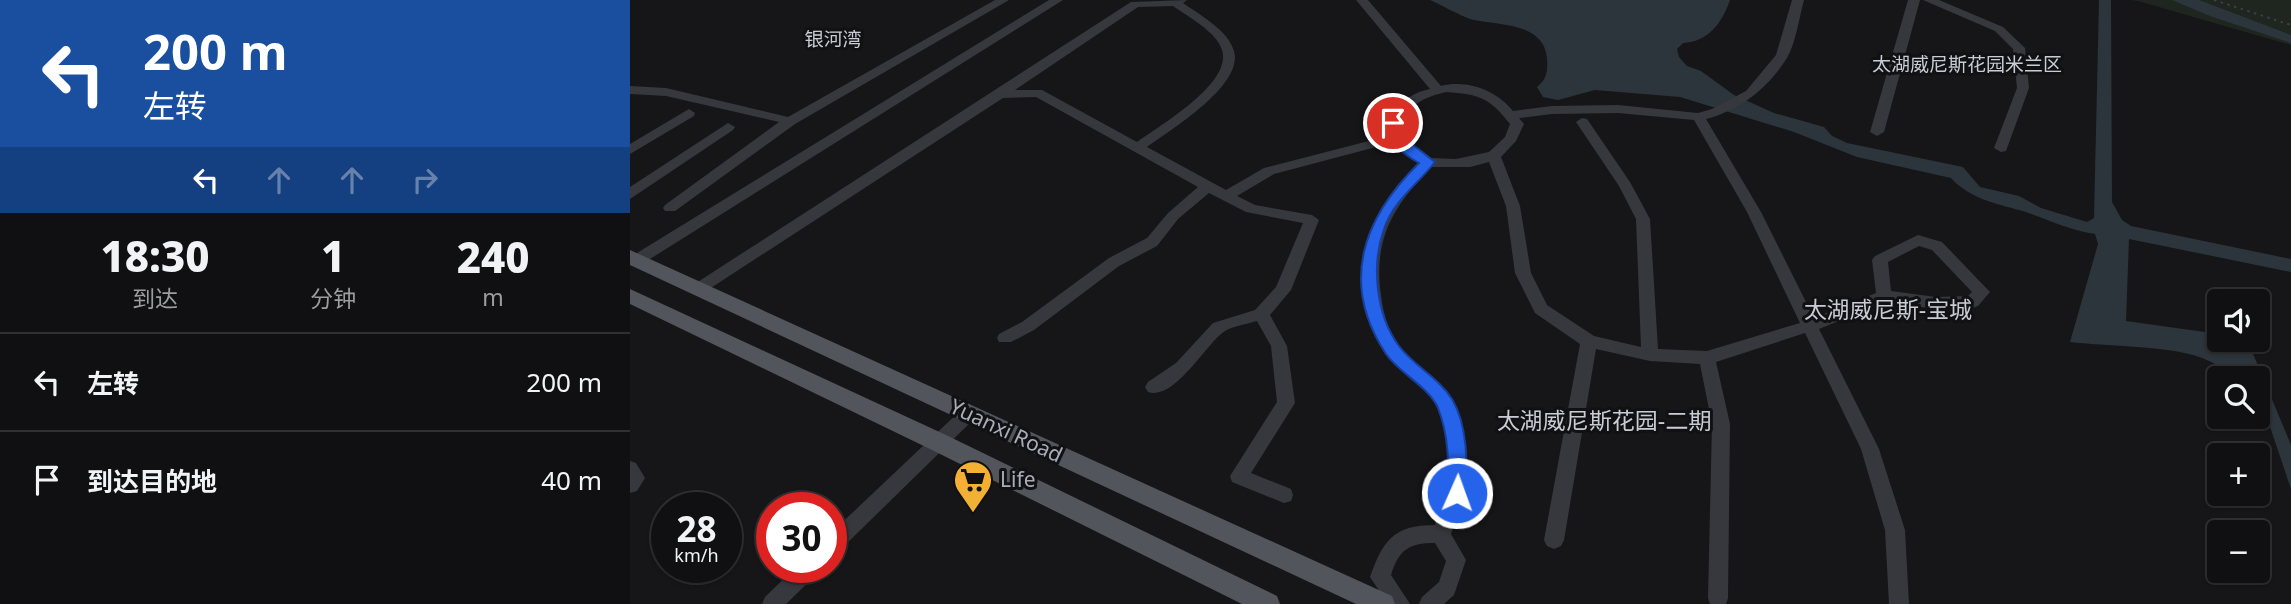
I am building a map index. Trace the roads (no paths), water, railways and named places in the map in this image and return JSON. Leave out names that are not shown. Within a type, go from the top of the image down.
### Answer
[{"type":"main road","name":"Yuanxi Road","points":[[633,259],[1383,604]]},
{"type":"main road","name":"Yuanxi Road","points":[[630,296],[938,442],[1268,604]]},
{"type":"street","points":[[670,208],[790,121],[1003,0]]},
{"type":"street","points":[[633,259],[1057,0]]},
{"type":"street","points":[[1362,0],[1437,89]]},
{"type":"street","points":[[1513,115],[1552,110],[1618,109],[1698,117],[1717,112],[1750,94],[1782,57],[1798,0]]},
{"type":"street","points":[[1877,132],[1914,0]]},
{"type":"street","points":[[1929,0],[1999,29],[2019,48],[2022,88],[2001,148]]},
{"type":"street","points":[[698,289],[1137,2],[1178,2],[1206,25],[1228,50],[1230,70],[1219,86],[1138,147]]},
{"type":"street","points":[[1035,70],[1038,93]]},
{"type":"street","points":[[1464,88],[1490,94],[1509,107],[1513,115],[1517,124],[1512,142],[1494,156],[1466,164],[1428,162],[1411,153],[1396,138],[1393,123],[1400,108],[1415,96],[1437,89],[1464,88]]},
{"type":"street","points":[[630,90],[666,92],[790,121]]},
{"type":"street","points":[[1000,94],[1038,93],[1251,209],[1312,220],[1283,290],[1261,314],[1219,327],[1182,368],[1154,387]]},
{"type":"street","points":[[630,150],[688,113]]},
{"type":"street","points":[[1698,117],[1754,212],[1812,325],[1870,449],[1895,530],[1899,604]]},
{"type":"street","points":[[1582,122],[1625,184],[1643,219],[1650,355]]},
{"type":"street","points":[[630,194],[728,127]]},
{"type":"street","points":[[1226,196],[1269,171],[1396,138]]},
{"type":"street","points":[[1494,156],[1513,206],[1523,273],[1541,309],[1588,341],[1650,355],[1707,358],[1812,325],[1884,296],[1936,303],[1972,302],[1982,292],[1937,246],[1918,240],[1880,260],[1884,296]]},
{"type":"street","points":[[1428,162],[1400,190],[1377,228],[1368,269],[1376,317],[1393,351],[1445,402],[1458,451],[1457,493],[1441,535]]},
{"type":"street","points":[[1006,338],[1028,326],[1114,262],[1152,242],[1173,216],[1208,186]]},
{"type":"street","points":[[1261,314],[1279,346],[1286,403],[1240,476],[1284,495]]},
{"type":"street","points":[[1554,540],[1588,341]]},
{"type":"street","points":[[1707,358],[1721,424],[1717,598]]},
{"type":"street","points":[[847,530],[968,414]]},
{"type":"street","points":[[630,469],[636,478],[630,485]]},
{"type":"street","points":[[1400,604],[1380,577],[1390,551],[1405,540],[1429,533],[1441,535],[1456,560],[1447,588],[1429,604]]},
{"type":"street","points":[[772,604],[794,583]]},
{"type":"place","name":"Life","points":[[973,514]]},
{"type":"district","name":"银河湾","points":[[833,39]]},
{"type":"district","name":"太湖威尼斯花园米兰区","points":[[1967,64]]},
{"type":"district","name":"太湖威尼斯-宝城","points":[[1888,310]]},
{"type":"district","name":"太湖威尼斯花园-二期","points":[[1604,421]]}]
